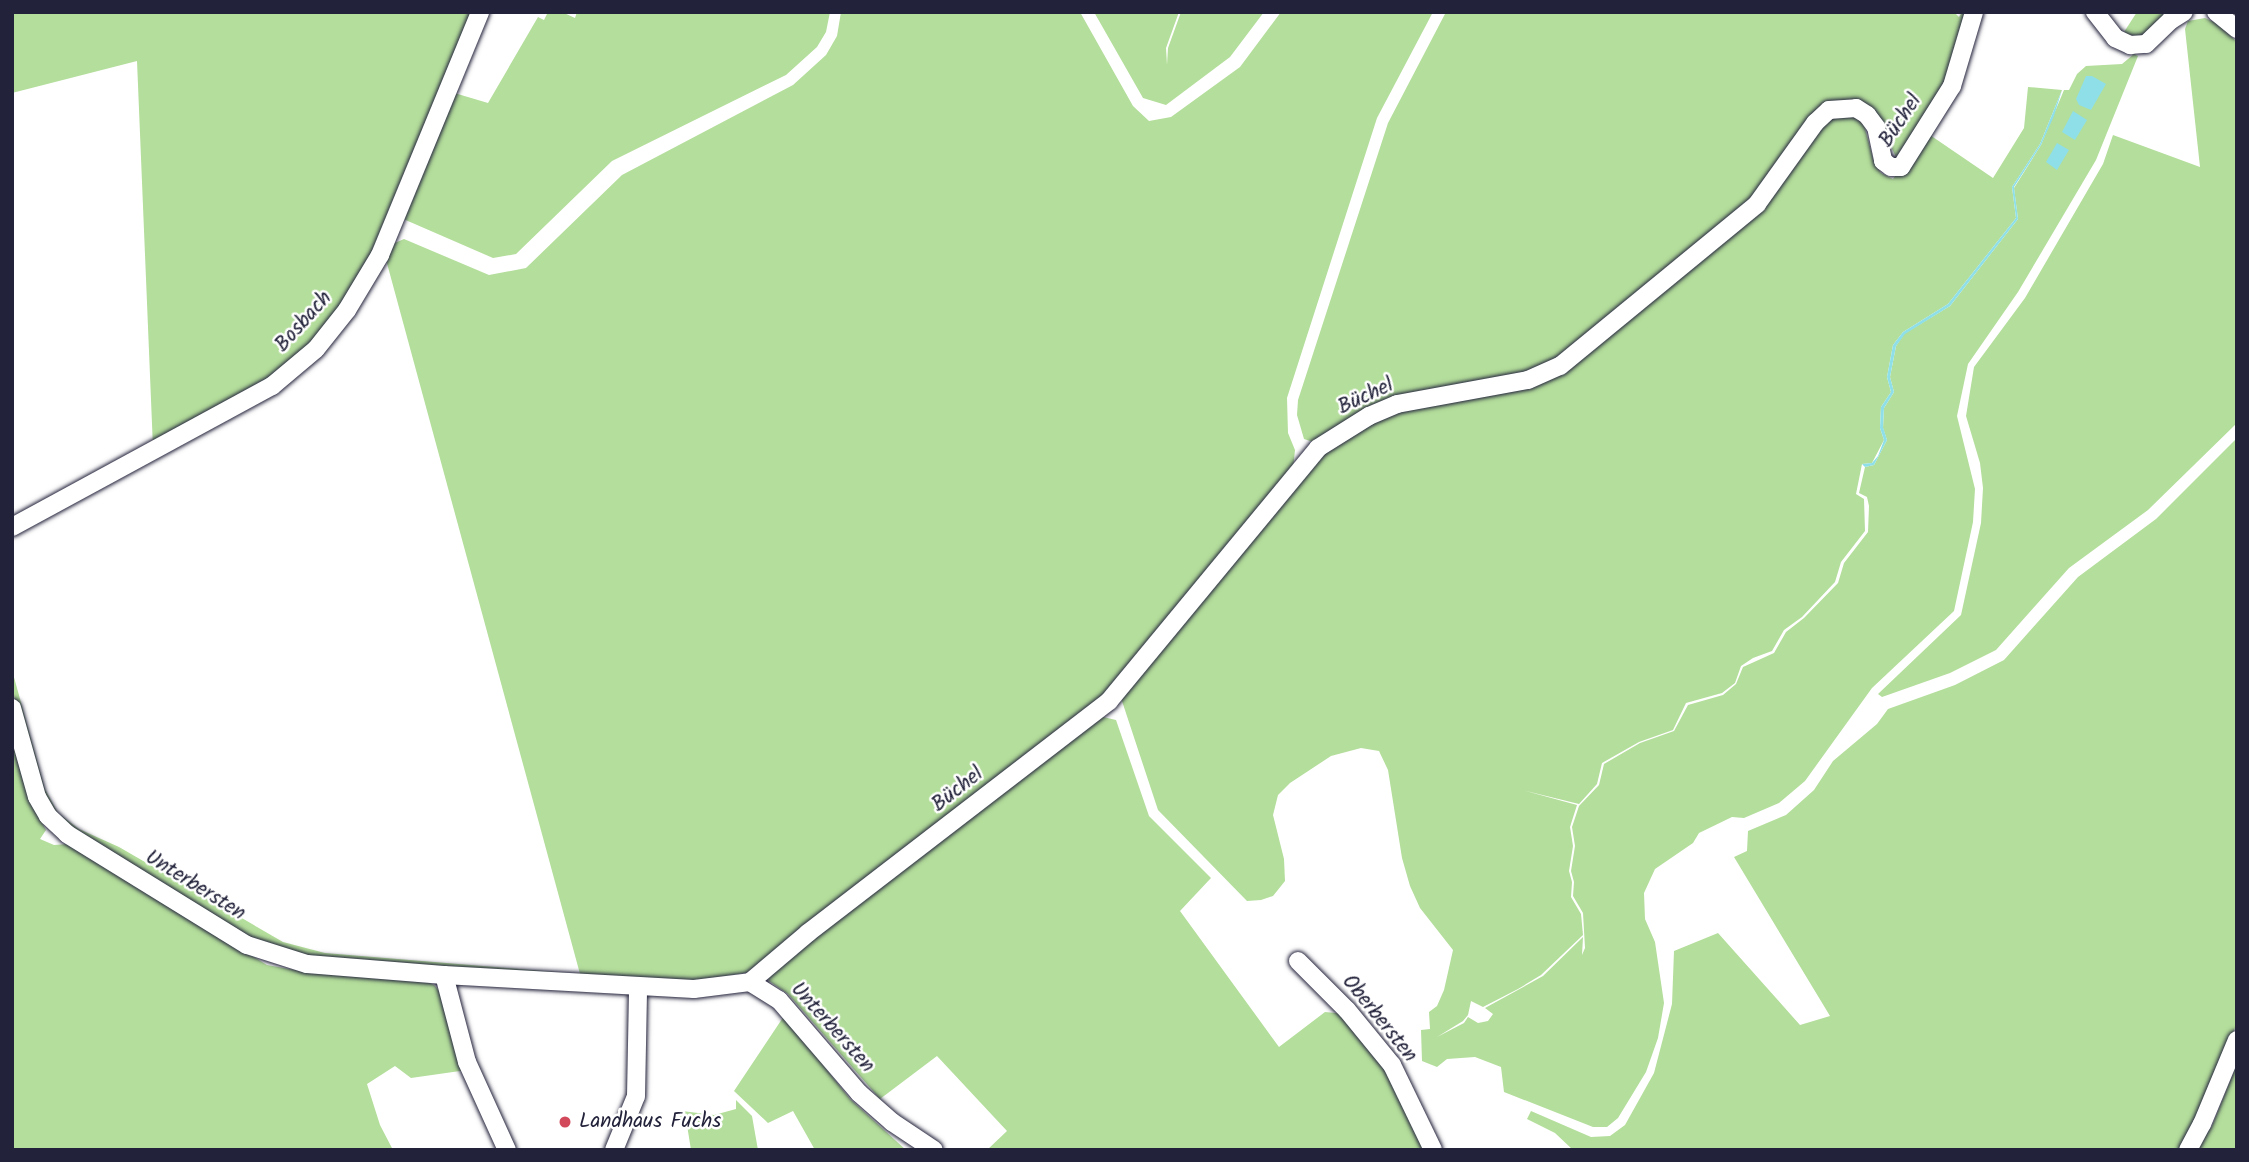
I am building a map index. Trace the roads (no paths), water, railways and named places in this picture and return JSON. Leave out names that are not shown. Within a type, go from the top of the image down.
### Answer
[{"type":"street","name":"Bosbach","points":[[12,527],[272,386],[316,349],[347,310],[380,254],[480,12]]},
{"type":"street","name":"Büchel","points":[[750,982],[808,933],[1109,701],[1318,448],[1368,416],[1397,404],[1528,380],[1560,366],[1757,204],[1815,123],[1829,110],[1856,108],[1867,115],[1876,127],[1883,161],[1891,167],[1901,167],[1952,86],[1973,12]]},
{"type":"street","points":[[2095,12],[2115,38],[2130,45],[2146,44],[2171,20],[2184,12]]},
{"type":"street","points":[[2216,12],[2237,29]]},
{"type":"street","name":"Unterbersten","points":[[12,708],[37,797],[48,816],[67,834],[247,945],[307,964],[444,975],[694,989],[750,982],[779,1000],[859,1093],[892,1122],[934,1150]]},
{"type":"street","name":"Oberbersten","points":[[1298,961],[1347,1010],[1392,1065],[1433,1150]]},
{"type":"street","points":[[444,975],[467,1062],[507,1150]]},
{"type":"street","points":[[614,1150],[636,1096],[638,987]]},
{"type":"street","points":[[2188,1150],[2202,1124],[2237,1040]]},
{"type":"water","points":[[2086,76],[2092,76],[2106,84],[2091,110],[2079,105],[2076,99]]},
{"type":"water","points":[[2062,90],[2041,145],[2014,187],[2018,219],[1950,306],[1905,334],[1896,346],[1890,377],[1894,392],[1884,408],[1883,427],[1887,440],[1874,465],[1865,467],[1862,464],[1872,463],[1878,456],[1884,440],[1880,428],[1881,407],[1891,392],[1887,377],[1893,345],[1903,332],[1948,304],[2016,218],[2012,187],[2040,144]]},
{"type":"water","points":[[2073,111],[2087,120],[2075,140],[2062,132]]},
{"type":"water","points":[[2057,143],[2069,150],[2057,170],[2046,162]]},
{"type":"place","name":"Landhaus Fuchs","points":[[565,1122]]}]
